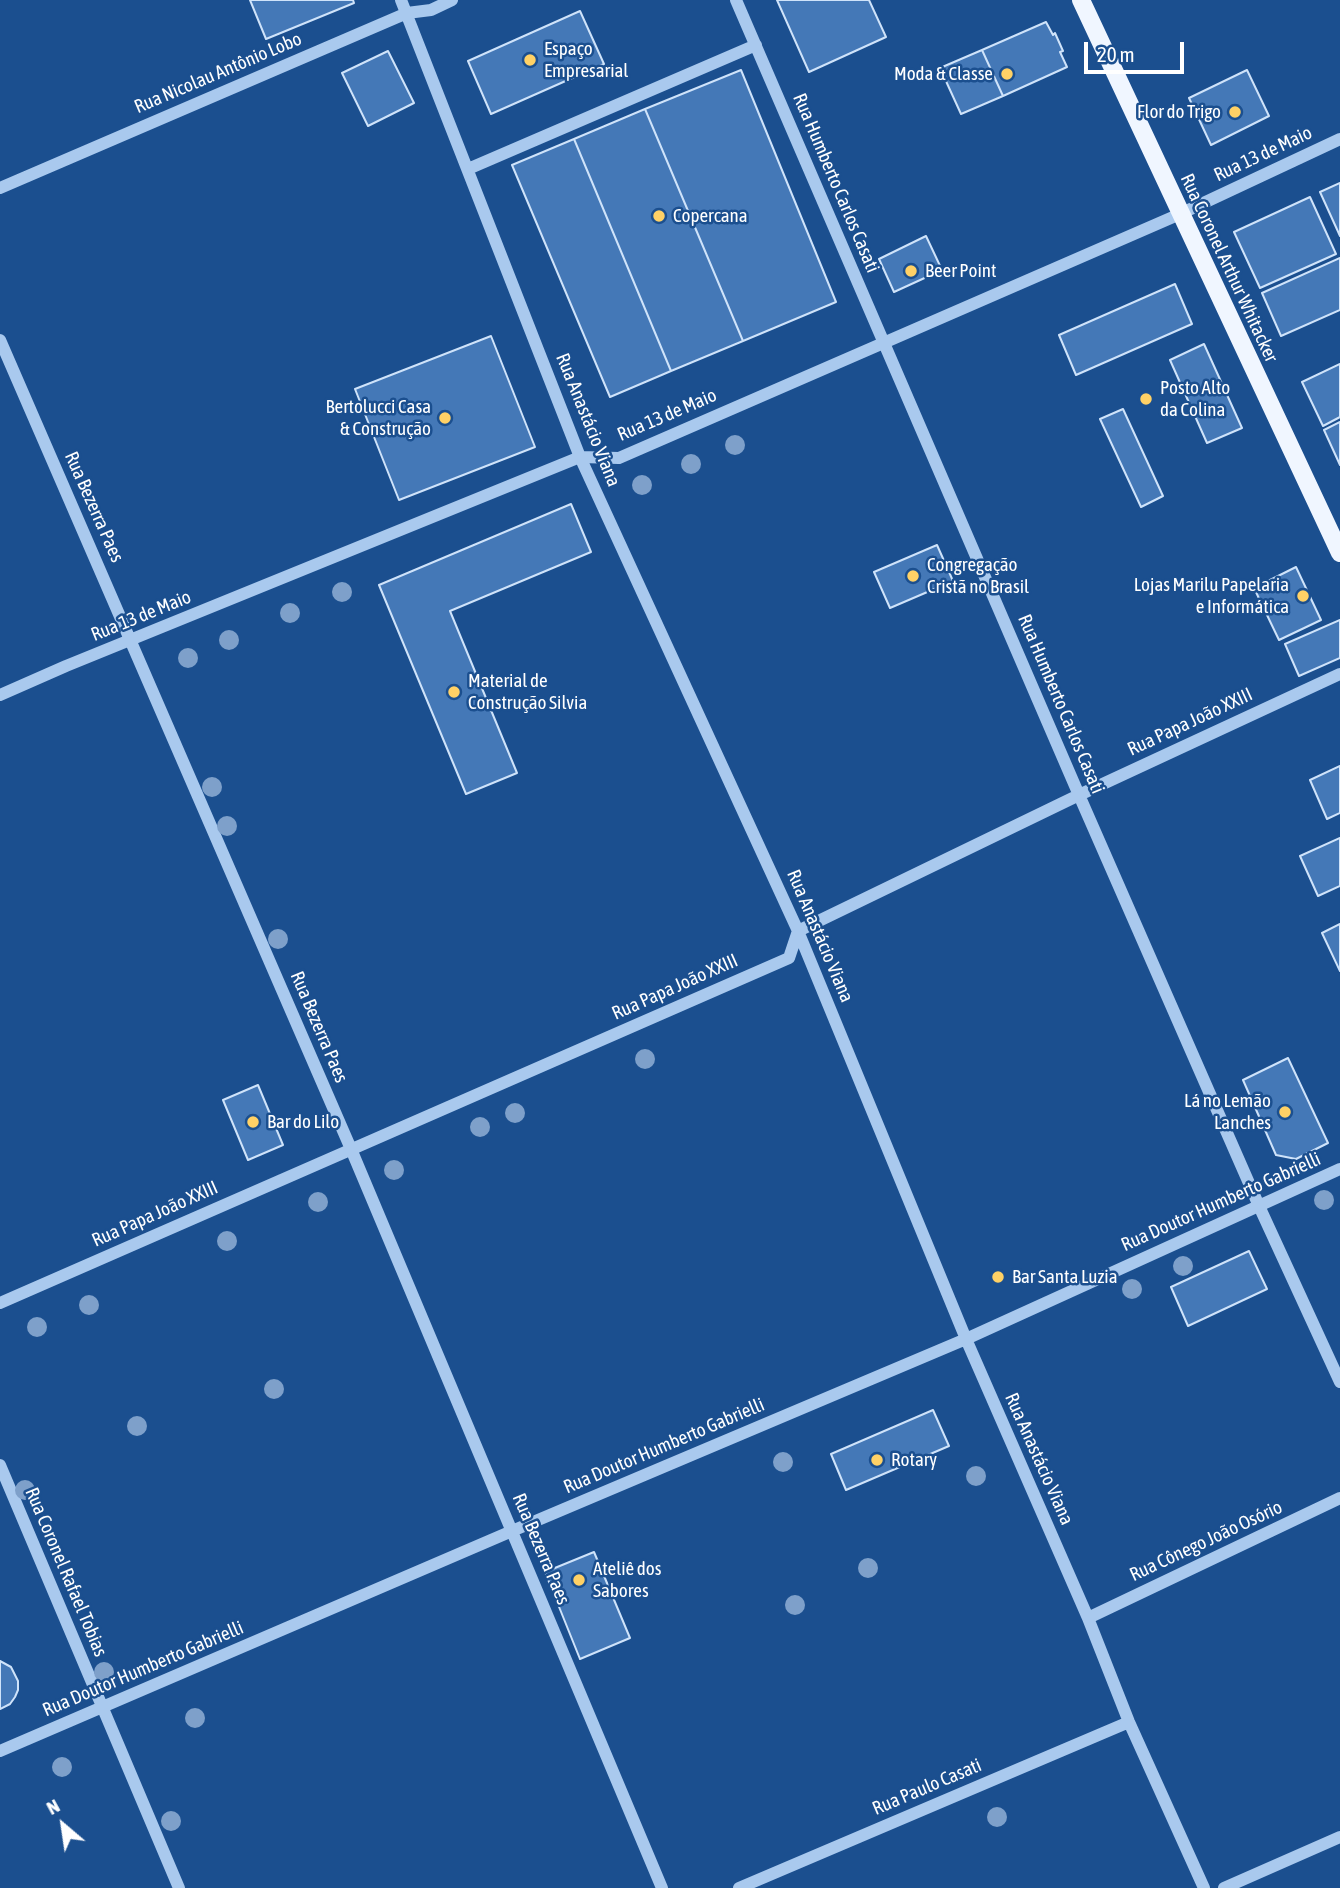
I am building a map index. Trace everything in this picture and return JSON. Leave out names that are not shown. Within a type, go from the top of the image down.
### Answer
[{"type":"main road","name":"Rua Coronel Arthur Whitacker","points":[[1081,0],[1340,553]]},
{"type":"street","name":"Rua Anastácio Viana","points":[[401,0],[580,457],[798,931],[966,1339],[1088,1618],[1129,1722],[1204,1888]]},
{"type":"street","name":"Rua Nicolau Antônio Lobo","points":[[0,188],[407,13],[431,10],[452,0]]},
{"type":"street","name":"Rua Humberto Carlos Casati","points":[[736,0],[1259,1206],[1340,1382]]},
{"type":"street","points":[[468,169],[755,45]]},
{"type":"street","name":"Rua 13 de Maio","points":[[0,695],[580,457],[619,458],[1180,214],[1340,139]]},
{"type":"street","name":"Rua Bezerra Paes","points":[[0,340],[351,1149],[662,1888]]},
{"type":"street","name":"Rua Papa João XXIII","points":[[0,1303],[789,958],[798,931],[1079,794],[1340,674]]},
{"type":"street","name":"Rua Doutor Humberto Gabrielli","points":[[0,1751],[966,1339],[1340,1169]]},
{"type":"street","name":"Rua Coronel Rafael Tobias","points":[[0,1465],[179,1888]]},
{"type":"street","name":"Rua Cônego João Osório","points":[[1088,1618],[1340,1499]]},
{"type":"street","name":"Rua Paulo Casati","points":[[739,1888],[1129,1722]]},
{"type":"street","points":[[1224,1888],[1340,1837]]},
{"type":"building","points":[[250,0],[353,0],[354,3],[266,39]]},
{"type":"building","points":[[777,0],[869,0],[886,37],[809,72]]},
{"type":"building","points":[[580,11],[604,64],[491,114],[468,61]]},
{"type":"building","points":[[1046,22],[1053,35],[1055,33],[1067,67],[1003,96],[982,50]]},
{"type":"building","points":[[982,50],[1003,96],[961,114],[940,68]]},
{"type":"building","points":[[388,51],[414,103],[368,126],[342,73]]},
{"type":"building","points":[[741,70],[836,302],[743,341],[645,109]]},
{"type":"building","points":[[1247,70],[1269,116],[1211,145],[1189,98]]},
{"type":"building","points":[[645,109],[743,341],[671,371],[574,139]]},
{"type":"building","points":[[574,139],[671,371],[610,397],[512,165]]},
{"type":"building","points":[[1340,183],[1340,236],[1320,192]]},
{"type":"building","points":[[1310,197],[1336,254],[1260,288],[1234,232]]},
{"type":"building","points":[[926,236],[942,270],[894,292],[879,259]]},
{"type":"building","points":[[1340,258],[1340,310],[1281,336],[1262,293]]},
{"type":"building","points":[[1175,284],[1192,324],[1076,375],[1059,335]]},
{"type":"building","name":"Bertolucci Casa & Construção","points":[[491,336],[535,447],[399,500],[355,389]]},
{"type":"building","points":[[1204,344],[1242,428],[1207,443],[1170,360]]},
{"type":"building","points":[[1340,364],[1340,417],[1323,426],[1302,382]]},
{"type":"building","points":[[1123,409],[1163,496],[1141,507],[1100,419]]},
{"type":"building","points":[[1340,422],[1340,465],[1324,430]]},
{"type":"building","name":"Material de Construção Silvia","points":[[571,504],[591,552],[450,611],[517,773],[466,794],[379,585]]},
{"type":"building","name":"Congregação Cristã no Brasil","points":[[937,545],[953,581],[890,608],[874,572]]},
{"type":"building","points":[[1296,567],[1321,620],[1279,640],[1254,588]]},
{"type":"building","points":[[1340,620],[1340,658],[1299,676],[1285,644]]},
{"type":"building","points":[[1340,766],[1340,813],[1327,819],[1310,780]]},
{"type":"building","points":[[1340,838],[1340,886],[1318,896],[1300,856]]},
{"type":"building","points":[[1340,924],[1340,971],[1322,933]]},
{"type":"building","name":"Lá no Lemão Lanches","points":[[1288,1058],[1328,1143],[1296,1159],[1276,1155],[1243,1080]]},
{"type":"building","name":"Bar do Lilo","points":[[258,1085],[283,1145],[248,1160],[223,1100]]},
{"type":"building","points":[[1249,1251],[1267,1289],[1188,1326],[1171,1287]]},
{"type":"building","points":[[933,1410],[949,1446],[846,1490],[831,1454]]},
{"type":"building","points":[[594,1552],[630,1638],[580,1659],[545,1572]]},
{"type":"building","points":[[0,1661],[11,1667],[18,1681],[18,1690],[10,1704],[0,1709]]},
{"type":"place","name":"Espaço Empresarial","points":[[530,60]]},
{"type":"place","name":"Moda & Classe","points":[[1007,74]]},
{"type":"place","name":"Flor do Trigo","points":[[1235,112]]},
{"type":"place","name":"Copercana","points":[[659,216]]},
{"type":"place","name":"Beer Point","points":[[911,271]]},
{"type":"place","name":"Posto Alto da Colina","points":[[1146,399]]},
{"type":"place","name":"Bertolucci Casa & Construção","points":[[445,418]]},
{"type":"place","name":"Congregação Cristã no Brasil","points":[[913,576]]},
{"type":"place","name":"Lojas Marilu Papelaria e Informática","points":[[1303,596]]},
{"type":"place","name":"Material de Construção Silvia","points":[[454,692]]},
{"type":"place","name":"Lá no Lemão Lanches","points":[[1285,1112]]},
{"type":"place","name":"Bar do Lilo","points":[[253,1122]]},
{"type":"place","name":"Bar Santa Luzia","points":[[998,1277]]},
{"type":"place","name":"Rotary","points":[[877,1460]]},
{"type":"place","name":"Ateliê dos Sabores","points":[[579,1580]]}]
